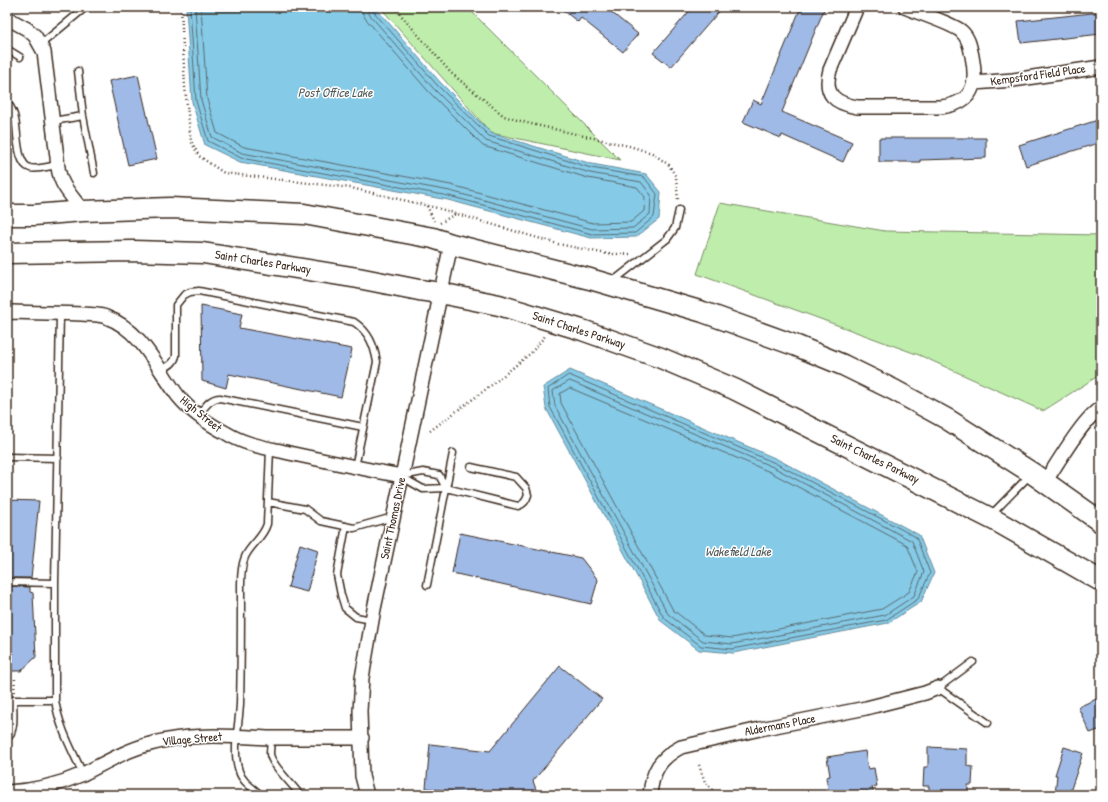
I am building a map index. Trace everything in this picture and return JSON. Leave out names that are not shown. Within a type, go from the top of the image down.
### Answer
[{"type":"main road","points":[[7,215],[170,208],[304,214],[433,238],[451,244],[609,284],[703,312],[797,346],[843,365],[894,390],[947,419],[1038,478],[1101,522]]},
{"type":"main road","name":"Saint Charles Parkway","points":[[7,252],[133,251],[203,253],[440,293],[499,305],[560,323],[661,358],[734,389],[989,517],[1101,581]]},
{"type":"street","name":"Kempsford Field Place","points":[[857,7],[827,80],[827,87],[838,102],[857,108],[953,106],[969,95],[974,83],[974,66],[970,42],[965,35],[956,28],[905,7]]},
{"type":"street","points":[[7,18],[27,28],[35,36],[44,52],[58,174],[63,184],[83,211]]},
{"type":"street","name":"Kempsford Field Place","points":[[974,83],[1014,80],[1101,67]]},
{"type":"street","name":"Saint Thomas Drive","points":[[367,795],[362,776],[360,711],[362,678],[393,517],[451,244]]},
{"type":"street","name":"High Street","points":[[7,313],[101,315],[115,321],[138,339],[150,353],[179,396],[188,406],[227,434],[241,441],[270,449],[402,476]]},
{"type":"street","points":[[1038,478],[1070,444],[1086,422],[1098,410]]},
{"type":"street","name":"Aldermans Place","points":[[650,795],[654,774],[662,760],[682,747],[760,729],[866,708],[925,693],[938,688]]},
{"type":"street","name":"Village Street","points":[[7,792],[47,791],[125,752],[171,739],[212,736],[271,738],[362,738]]},
{"type":"lane","points":[[40,45],[86,7]]},
{"type":"lane","points":[[7,49],[20,57]]},
{"type":"lane","points":[[78,71],[83,116],[94,173]]},
{"type":"lane","points":[[7,102],[15,120],[22,162],[26,166],[32,168],[58,165]]},
{"type":"lane","points":[[53,121],[83,116]]},
{"type":"lane","points":[[609,284],[646,254],[668,239],[674,228],[679,210]]},
{"type":"lane","points":[[161,370],[172,364],[175,360],[176,305],[184,295],[190,292],[199,291],[354,322],[362,327],[368,336],[374,348],[376,362],[355,467]]},
{"type":"lane","points":[[60,313],[55,583],[56,700],[57,713],[63,730],[83,774]]},
{"type":"lane","points":[[199,414],[211,400],[220,398],[363,427]]},
{"type":"lane","points":[[261,795],[245,782],[239,773],[237,764],[237,737],[240,705],[240,585],[242,566],[245,557],[265,531],[267,524],[270,449]]},
{"type":"lane","points":[[426,586],[453,453]]},
{"type":"lane","points":[[7,458],[58,458]]},
{"type":"lane","points":[[402,476],[423,489],[446,488],[518,506],[523,504],[526,500],[528,495],[526,488],[516,477],[471,467]]},
{"type":"lane","points":[[402,476],[423,472],[439,475],[446,488]]},
{"type":"lane","points":[[989,517],[1038,478]]},
{"type":"lane","points":[[268,502],[305,509],[321,521],[354,528],[393,517]]},
{"type":"lane","points":[[346,526],[336,575],[341,595],[346,608],[356,617],[372,620]]},
{"type":"lane","points":[[7,582],[55,583]]},
{"type":"lane","points":[[973,662],[938,688],[988,723]]},
{"type":"lane","points":[[7,738],[12,732],[10,700],[56,700]]},
{"type":"lane","points":[[271,738],[270,755],[274,765],[297,791],[296,795]]},
{"type":"path","points":[[181,7],[185,87],[192,140],[199,156],[224,173],[351,188],[457,213],[558,244],[607,254],[646,254]]},
{"type":"path","points":[[394,7],[451,73],[504,116],[527,123],[630,146],[652,153],[669,165],[676,177],[679,210]]},
{"type":"path","points":[[427,205],[436,225],[457,213]]},
{"type":"path","points":[[430,431],[493,384],[531,353],[546,335],[560,323]]},
{"type":"path","points":[[700,765],[705,782],[717,795]]},
{"type":"green space","points":[[380,7],[467,7],[620,160],[491,133]]},
{"type":"green space","points":[[720,203],[885,231],[1101,235],[1101,374],[1043,411],[919,355],[697,274]]},
{"type":"water","name":"Post Office Lake","points":[[186,7],[375,7],[440,82],[491,133],[592,164],[646,174],[661,192],[659,219],[636,237],[591,238],[448,200],[240,162],[205,145],[192,102]]},
{"type":"water","name":"Wakefield Lake","points":[[570,370],[777,459],[919,535],[934,573],[921,602],[888,623],[733,653],[699,650],[661,621],[546,408],[543,387]]},
{"type":"building","points":[[559,7],[605,7],[638,34],[623,52],[581,18],[578,22]]},
{"type":"building","points":[[693,7],[723,7],[671,67],[653,53]]},
{"type":"building","points":[[801,7],[825,7],[782,112],[852,142],[843,162],[782,135],[781,138],[743,122],[753,100],[761,104]]},
{"type":"building","points":[[1101,12],[1101,34],[1021,43],[1018,21]]},
{"type":"building","points":[[138,75],[157,159],[128,165],[109,81]]},
{"type":"building","points":[[1101,119],[1101,142],[1026,166],[1019,145]]},
{"type":"building","points":[[879,138],[986,138],[986,158],[920,160],[920,162],[879,162]]},
{"type":"building","points":[[201,306],[242,314],[239,328],[352,349],[341,397],[229,374],[226,388],[202,381]]},
{"type":"building","points":[[7,500],[39,501],[31,578],[7,578]]},
{"type":"building","points":[[460,533],[581,558],[598,580],[591,604],[452,573]]},
{"type":"building","points":[[300,544],[318,550],[307,592],[288,587]]},
{"type":"building","points":[[7,586],[30,587],[30,592],[33,593],[36,657],[21,671],[7,671]]},
{"type":"building","points":[[560,666],[602,699],[533,781],[538,795],[472,795],[426,788],[430,744],[490,751]]},
{"type":"building","points":[[1101,697],[1101,729],[1090,733],[1078,707]]},
{"type":"building","points":[[928,747],[967,749],[967,766],[973,767],[972,785],[968,785],[968,795],[929,795],[929,786],[923,786],[924,767],[928,767]]},
{"type":"building","points":[[1064,747],[1083,753],[1069,795],[1055,795],[1057,775],[1055,775]]},
{"type":"building","points":[[865,751],[868,769],[874,768],[877,786],[872,787],[874,795],[829,795],[826,777],[830,776],[827,757]]}]
